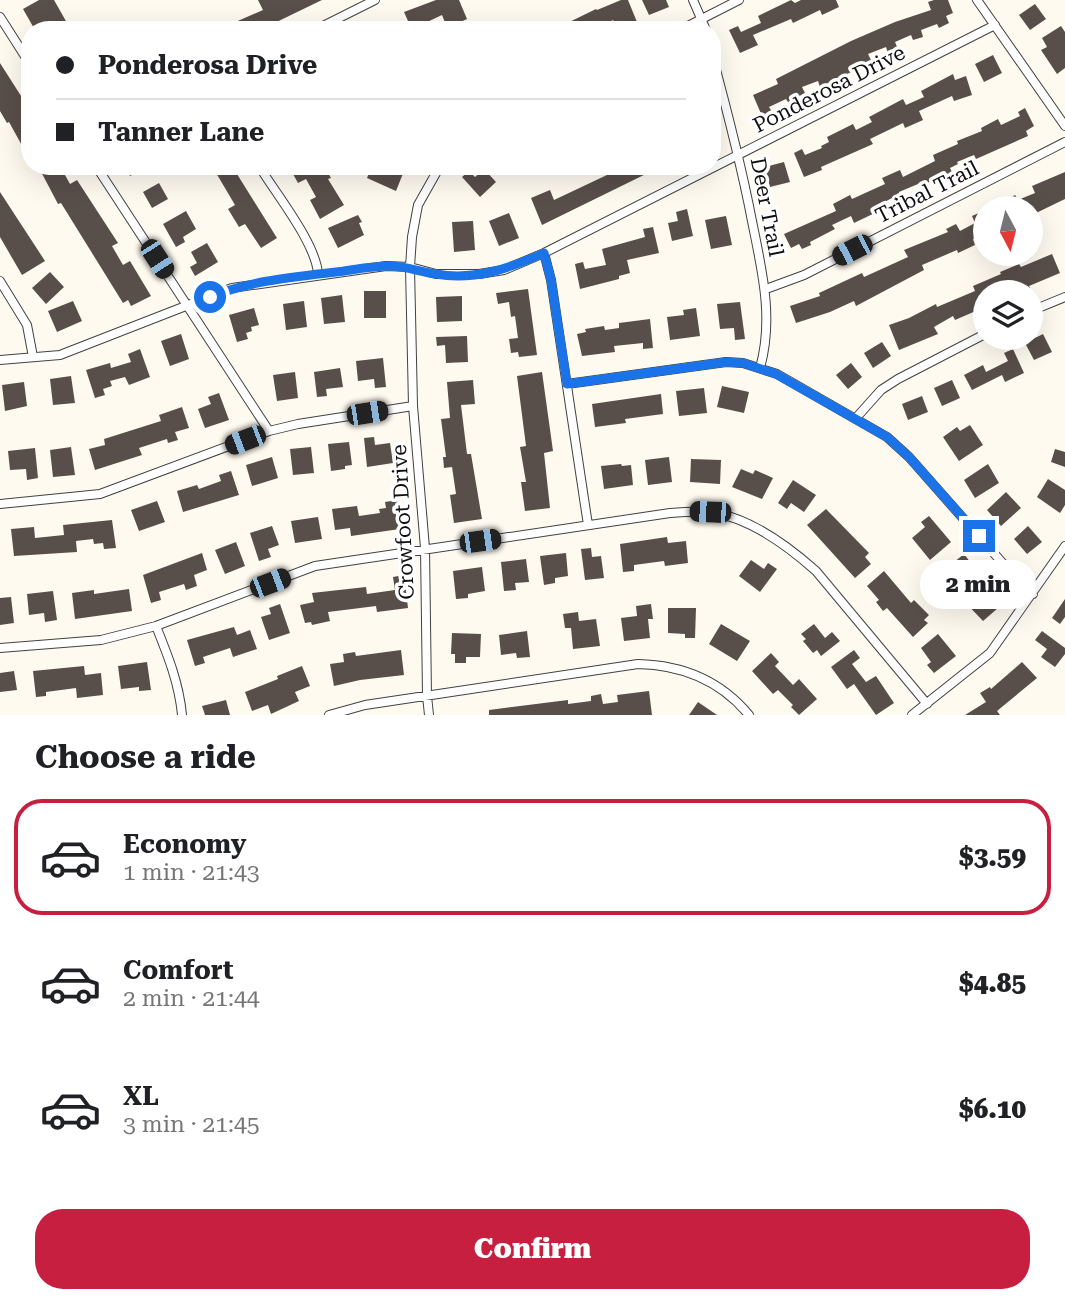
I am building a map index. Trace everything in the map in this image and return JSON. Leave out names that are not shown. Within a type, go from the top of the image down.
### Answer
[{"type":"street","points":[[334,21],[375,0]]},
{"type":"street","points":[[693,0],[703,19]]},
{"type":"street","points":[[699,21],[739,0]]},
{"type":"street","points":[[977,0],[1065,126]]},
{"type":"street","points":[[0,17],[21,50]]},
{"type":"street","name":"Ponderosa Drive","points":[[721,162],[995,25]]},
{"type":"street","name":"Deer Trail","points":[[721,88],[739,153],[766,289],[768,327],[760,368]]},
{"type":"street","name":"Tribal Trail","points":[[766,289],[804,275],[1065,142]]},
{"type":"street","points":[[102,175],[269,431]]},
{"type":"street","points":[[264,175],[308,243],[317,261],[318,274]]},
{"type":"street","name":"Crowfoot Drive","points":[[429,715],[425,548],[413,406],[410,267],[418,205],[435,175]]},
{"type":"street","name":"Ponderosa Drive","points":[[0,360],[60,355],[232,288],[386,266],[410,267],[436,275],[480,274],[504,270],[544,253],[696,175]]},
{"type":"street","points":[[544,253],[551,280],[588,525]]},
{"type":"street","points":[[0,281],[27,325],[33,357]]},
{"type":"street","points":[[1043,306],[1065,297]]},
{"type":"street","points":[[856,418],[881,390],[973,340]]},
{"type":"street","points":[[567,384],[707,363],[743,363],[776,374],[887,437],[909,457],[1033,594]]},
{"type":"street","points":[[0,504],[100,494],[269,431],[413,406]]},
{"type":"street","points":[[0,648],[102,640],[156,626],[315,566],[588,525],[689,512],[710,512],[750,526],[796,553],[816,571],[927,704]]},
{"type":"street","points":[[912,715],[990,653],[1065,546]]},
{"type":"street","points":[[156,626],[177,680],[181,715]]},
{"type":"street","points":[[329,715],[366,705],[638,664],[658,664],[694,673],[738,701],[749,715]]},
{"type":"building","points":[[39,0],[54,0],[66,21],[30,21],[23,9]]},
{"type":"building","points":[[258,0],[322,0],[279,21],[238,21],[263,10]]},
{"type":"building","points":[[436,0],[459,0],[467,19],[444,21],[442,15],[429,21],[408,21],[404,12]]},
{"type":"building","points":[[621,0],[628,0],[637,21],[571,21]]},
{"type":"building","points":[[642,0],[666,0],[669,7],[649,15]]},
{"type":"building","points":[[791,0],[795,3],[801,0],[836,0],[839,7],[822,15],[820,10],[793,23],[791,19],[753,35],[758,45],[740,53],[729,30],[738,26],[741,32],[761,23],[758,16]]},
{"type":"building","points":[[948,0],[953,13],[946,16],[949,23],[939,28],[937,24],[921,30],[923,37],[913,40],[911,35],[895,42],[898,49],[888,53],[886,47],[868,54],[872,62],[820,87],[818,81],[802,87],[805,93],[788,102],[786,99],[769,107],[772,112],[762,116],[753,95],[778,84],[776,79],[851,41],[931,10],[928,2]]},
{"type":"building","points":[[1035,4],[1046,19],[1030,30],[1019,15]]},
{"type":"building","points":[[1061,26],[1065,32],[1065,68],[1057,74],[1041,50],[1047,47],[1042,38]]},
{"type":"building","points":[[993,55],[1002,73],[984,82],[975,64]]},
{"type":"building","points":[[0,63],[21,96],[21,144],[0,111]]},
{"type":"building","points":[[953,74],[955,80],[966,76],[972,95],[954,101],[952,96],[919,111],[923,120],[905,128],[903,123],[870,139],[873,144],[804,177],[794,153],[802,149],[805,155],[822,148],[821,146],[829,142],[827,137],[853,124],[856,130],[872,122],[869,117],[903,99],[906,105],[924,97],[921,91]]},
{"type":"building","points":[[1025,108],[1034,126],[1026,131],[1028,136],[976,159],[974,155],[957,162],[958,164],[950,168],[953,174],[899,192],[902,198],[893,202],[892,198],[877,206],[879,211],[854,223],[851,216],[832,225],[835,229],[810,242],[811,245],[802,249],[799,244],[791,248],[784,234],[836,211],[833,204],[850,195],[852,199],[885,184],[882,178],[900,170],[903,177],[935,161],[933,155],[982,131],[981,128],[998,119],[1001,125],[1020,116],[1018,112]]},
{"type":"building","points":[[784,162],[790,182],[770,187],[765,167]]},
{"type":"building","points":[[1065,172],[1065,199],[1043,210],[1043,196],[1028,196],[1035,193],[1032,186]]},
{"type":"building","points":[[43,175],[65,175],[70,184],[77,180],[118,243],[112,246],[123,265],[130,261],[151,296],[131,306],[128,300],[123,303],[61,203],[58,204]]},
{"type":"building","points":[[217,175],[238,175],[277,238],[261,248],[245,224],[239,227],[228,209],[235,205]]},
{"type":"building","points":[[294,175],[329,175],[331,178],[328,179],[344,205],[320,219],[310,200],[316,197],[306,179],[298,183]]},
{"type":"building","points":[[368,175],[402,175],[396,191],[367,178]]},
{"type":"building","points":[[490,175],[496,182],[480,197],[462,177]]},
{"type":"building","points":[[607,175],[644,175],[542,225],[531,198],[550,190],[554,200]]},
{"type":"building","points":[[159,183],[168,199],[152,208],[143,192]]},
{"type":"building","points":[[0,192],[45,261],[22,275],[0,237]]},
{"type":"building","points":[[687,209],[693,236],[672,241],[668,223],[678,221],[676,212]]},
{"type":"building","points":[[186,211],[196,229],[183,237],[185,242],[176,247],[163,224]]},
{"type":"building","points":[[509,213],[519,238],[499,246],[489,221]]},
{"type":"building","points":[[358,215],[364,235],[338,248],[328,228]]},
{"type":"building","points":[[726,216],[732,245],[711,249],[705,220]]},
{"type":"building","points":[[473,221],[475,250],[454,252],[452,222]]},
{"type":"building","points":[[956,224],[960,231],[973,224],[973,246],[922,265],[924,270],[856,306],[854,301],[796,323],[790,306],[820,296],[819,293],[862,273],[864,277],[908,257],[904,250],[948,232],[946,229]]},
{"type":"building","points":[[653,227],[659,253],[627,260],[630,273],[619,276],[619,279],[580,289],[575,264],[583,262],[585,269],[606,265],[602,249],[645,237],[643,229]]},
{"type":"building","points":[[207,243],[218,262],[195,276],[190,267],[197,263],[191,252]]},
{"type":"building","points":[[1052,254],[1060,273],[1043,280],[987,280],[1014,266],[1043,266],[1043,258]]},
{"type":"building","points":[[50,272],[64,287],[46,304],[32,288]]},
{"type":"building","points":[[528,289],[537,355],[519,357],[518,352],[511,353],[509,339],[518,338],[515,316],[511,317],[509,302],[498,304],[496,293]]},
{"type":"building","points":[[364,291],[386,291],[386,318],[364,318]]},
{"type":"building","points":[[973,292],[973,312],[955,320],[953,316],[934,327],[938,334],[899,350],[889,325],[936,304],[937,307]]},
{"type":"building","points":[[342,295],[345,322],[324,324],[321,298]]},
{"type":"building","points":[[462,296],[462,321],[437,322],[436,297]]},
{"type":"building","points":[[73,301],[82,321],[57,332],[48,311]]},
{"type":"building","points":[[304,301],[307,327],[286,330],[283,304]]},
{"type":"building","points":[[740,302],[745,339],[735,340],[734,328],[720,329],[717,304]]},
{"type":"building","points":[[254,308],[259,325],[251,327],[252,331],[246,333],[248,339],[237,342],[229,315]]},
{"type":"building","points":[[696,308],[700,336],[670,340],[667,317],[684,315],[683,310]]},
{"type":"building","points":[[650,319],[653,348],[643,349],[643,343],[614,346],[615,352],[582,356],[577,334],[586,332],[585,329],[604,326],[605,330],[619,328],[619,323]]},
{"type":"building","points":[[181,334],[189,359],[170,366],[161,341]]},
{"type":"building","points":[[1043,334],[1052,352],[1034,360],[1029,350],[1043,350]]},
{"type":"building","points":[[467,336],[468,362],[446,363],[445,345],[437,346],[436,337]]},
{"type":"building","points":[[882,342],[891,356],[873,368],[864,353]]},
{"type":"building","points":[[140,349],[150,377],[129,385],[125,377],[110,381],[112,386],[103,389],[105,395],[95,398],[86,370],[110,363],[111,368],[131,362],[128,354]]},
{"type":"building","points":[[1013,350],[1024,373],[1005,382],[1002,375],[972,390],[964,375],[983,365],[986,372],[1008,361],[1004,353]]},
{"type":"building","points":[[383,358],[386,387],[375,388],[374,379],[358,381],[356,361]]},
{"type":"building","points":[[851,363],[862,377],[848,389],[836,375]]},
{"type":"building","points":[[340,368],[343,387],[326,389],[327,396],[317,397],[314,372]]},
{"type":"building","points":[[295,372],[298,398],[277,401],[273,375]]},
{"type":"building","points":[[542,372],[553,451],[544,453],[550,508],[525,511],[521,482],[526,482],[520,447],[526,446],[517,376]]},
{"type":"building","points":[[71,376],[75,403],[53,405],[50,379]]},
{"type":"building","points":[[473,380],[475,404],[461,405],[467,454],[471,454],[482,519],[454,523],[450,495],[456,494],[452,467],[444,468],[443,457],[446,457],[441,419],[450,418],[447,382]]},
{"type":"building","points":[[952,380],[960,398],[942,406],[934,388]]},
{"type":"building","points":[[24,382],[27,406],[5,411],[2,385]]},
{"type":"building","points":[[722,386],[749,392],[744,413],[717,407]]},
{"type":"building","points":[[704,388],[707,413],[679,416],[676,391]]},
{"type":"building","points":[[219,393],[229,420],[205,428],[198,409],[211,404],[208,397]]},
{"type":"building","points":[[661,394],[663,414],[625,419],[626,423],[595,427],[592,404]]},
{"type":"building","points":[[922,396],[928,412],[908,420],[902,404]]},
{"type":"building","points":[[182,407],[189,428],[175,432],[178,440],[168,443],[167,439],[139,448],[142,455],[95,470],[89,449],[105,445],[104,439],[161,421],[159,415]]},
{"type":"building","points":[[970,425],[983,445],[959,461],[943,437],[957,427],[960,431]]},
{"type":"building","points":[[374,437],[375,445],[390,443],[393,463],[367,467],[364,438]]},
{"type":"building","points":[[349,442],[352,465],[331,471],[328,444]]},
{"type":"building","points":[[71,447],[75,475],[53,477],[50,450]]},
{"type":"building","points":[[311,447],[314,473],[293,475],[290,449]]},
{"type":"building","points":[[35,448],[38,478],[27,480],[26,469],[10,470],[8,451]]},
{"type":"building","points":[[1055,449],[1065,452],[1065,467],[1051,462]]},
{"type":"building","points":[[272,457],[278,478],[252,486],[246,465]]},
{"type":"building","points":[[669,457],[672,482],[648,485],[645,460]]},
{"type":"building","points":[[691,459],[721,460],[720,484],[690,482]]},
{"type":"building","points":[[988,464],[999,483],[975,498],[964,480]]},
{"type":"building","points":[[631,465],[633,485],[604,489],[601,466]]},
{"type":"building","points":[[741,469],[753,474],[755,470],[773,478],[762,499],[732,487]]},
{"type":"building","points":[[231,471],[239,495],[183,512],[177,491],[197,485],[199,489],[221,481],[219,475]]},
{"type":"building","points":[[1048,479],[1065,490],[1065,505],[1060,513],[1037,497]]},
{"type":"building","points":[[793,480],[816,495],[804,512],[791,503],[787,509],[778,503]]},
{"type":"building","points":[[1006,492],[1021,508],[1001,526],[987,510]]},
{"type":"building","points":[[397,500],[400,529],[351,536],[350,528],[335,530],[332,509],[357,506],[359,516],[380,513],[379,509],[386,508],[385,502]]},
{"type":"building","points":[[157,501],[165,522],[139,531],[131,510]]},
{"type":"building","points":[[826,509],[869,553],[865,557],[871,564],[855,578],[807,525]]},
{"type":"building","points":[[929,516],[951,542],[930,560],[912,538],[925,527],[921,522]]},
{"type":"building","points":[[318,517],[322,539],[295,543],[291,521]]},
{"type":"building","points":[[112,520],[116,548],[104,549],[103,543],[94,544],[93,539],[76,541],[77,552],[14,556],[11,529],[34,527],[35,538],[64,535],[63,525]]},
{"type":"building","points":[[272,526],[279,545],[268,549],[271,557],[259,561],[250,533]]},
{"type":"building","points":[[1028,526],[1042,542],[1027,554],[1014,539]]},
{"type":"building","points":[[667,537],[668,543],[686,541],[688,563],[665,566],[664,561],[634,565],[634,571],[623,572],[620,544]]},
{"type":"building","points":[[236,542],[245,566],[225,574],[215,550]]},
{"type":"building","points":[[591,548],[592,557],[601,556],[604,578],[585,580],[581,549]]},
{"type":"building","points":[[202,553],[207,570],[194,575],[197,586],[186,590],[184,584],[159,592],[161,600],[151,603],[143,575]]},
{"type":"building","points":[[566,553],[568,576],[555,578],[555,583],[544,585],[540,556]]},
{"type":"building","points":[[964,554],[978,572],[972,577],[989,595],[994,590],[1005,602],[983,621],[961,598],[942,572]]},
{"type":"building","points":[[526,559],[529,582],[515,583],[516,590],[504,591],[501,562]]},
{"type":"building","points":[[751,560],[764,569],[768,563],[777,569],[760,592],[739,576]]},
{"type":"building","points":[[482,567],[485,591],[468,594],[468,598],[456,599],[453,571]]},
{"type":"building","points":[[884,571],[911,603],[914,600],[929,615],[924,620],[928,623],[913,637],[887,608],[883,611],[876,602],[879,600],[867,586]]},
{"type":"building","points":[[404,575],[408,608],[377,612],[376,606],[328,612],[330,621],[312,625],[311,622],[305,623],[300,605],[314,602],[312,593],[366,587],[367,594],[395,590],[393,577]]},
{"type":"building","points":[[129,589],[132,611],[75,619],[72,593],[94,590],[94,594]]},
{"type":"building","points":[[53,591],[57,620],[45,622],[44,613],[29,615],[27,594]]},
{"type":"building","points":[[11,597],[14,623],[0,625],[0,598]]},
{"type":"building","points":[[1065,599],[1065,617],[1060,624],[1052,618]]},
{"type":"building","points":[[280,604],[290,633],[269,640],[261,617],[271,614],[269,608]]},
{"type":"building","points":[[651,604],[653,619],[648,619],[650,638],[624,641],[621,618],[637,616],[636,606]]},
{"type":"building","points":[[668,608],[696,608],[695,638],[685,638],[685,634],[668,633]]},
{"type":"building","points":[[578,612],[579,621],[596,619],[600,646],[573,649],[571,628],[565,628],[563,614]]},
{"type":"building","points":[[721,624],[750,641],[737,661],[709,644]]},
{"type":"building","points":[[814,624],[825,638],[832,632],[840,641],[821,656],[817,650],[813,653],[801,634]]},
{"type":"building","points":[[234,627],[237,635],[250,630],[257,649],[233,657],[230,648],[203,657],[205,663],[195,666],[187,640]]},
{"type":"building","points":[[527,631],[530,657],[517,658],[516,653],[501,655],[499,635]]},
{"type":"building","points":[[1042,631],[1065,648],[1065,654],[1055,667],[1041,657],[1047,649],[1035,640]]},
{"type":"building","points":[[452,633],[481,634],[480,657],[466,657],[466,663],[455,663],[455,654],[451,654]]},
{"type":"building","points":[[938,634],[956,656],[934,673],[927,665],[931,662],[921,648]]},
{"type":"building","points":[[401,650],[404,675],[334,686],[330,664],[344,662],[343,654],[355,652],[356,656]]},
{"type":"building","points":[[854,650],[860,658],[852,664],[866,682],[876,676],[894,703],[876,715],[854,684],[847,689],[831,667]]},
{"type":"building","points":[[771,653],[779,662],[775,666],[793,685],[799,679],[817,699],[799,715],[778,690],[773,694],[752,671]]},
{"type":"building","points":[[147,662],[151,690],[139,691],[139,687],[121,689],[118,666]]},
{"type":"building","points":[[1022,662],[1037,678],[997,711],[1000,715],[965,715],[986,702],[980,693],[990,687],[991,689]]},
{"type":"building","points":[[84,666],[85,675],[101,673],[103,695],[77,698],[76,688],[46,692],[46,696],[36,697],[33,671]]},
{"type":"building","points":[[302,666],[310,686],[295,692],[299,701],[271,714],[268,705],[252,711],[245,692]]},
{"type":"building","points":[[14,671],[17,690],[0,692],[0,673]]},
{"type":"building","points":[[649,691],[652,715],[489,715],[489,710],[568,700],[568,704],[591,701],[591,696],[601,694],[603,704],[618,702],[617,695]]},
{"type":"building","points":[[226,700],[230,715],[205,715],[202,706]]},
{"type":"building","points":[[698,702],[717,715],[689,715]]},
{"type":"route","points":[[210,297],[232,288],[254,284],[386,266],[410,267],[436,275],[480,274],[504,270],[544,253],[551,280],[567,384],[707,363],[743,363],[760,368],[776,374],[887,437],[909,457],[979,536]]}]
